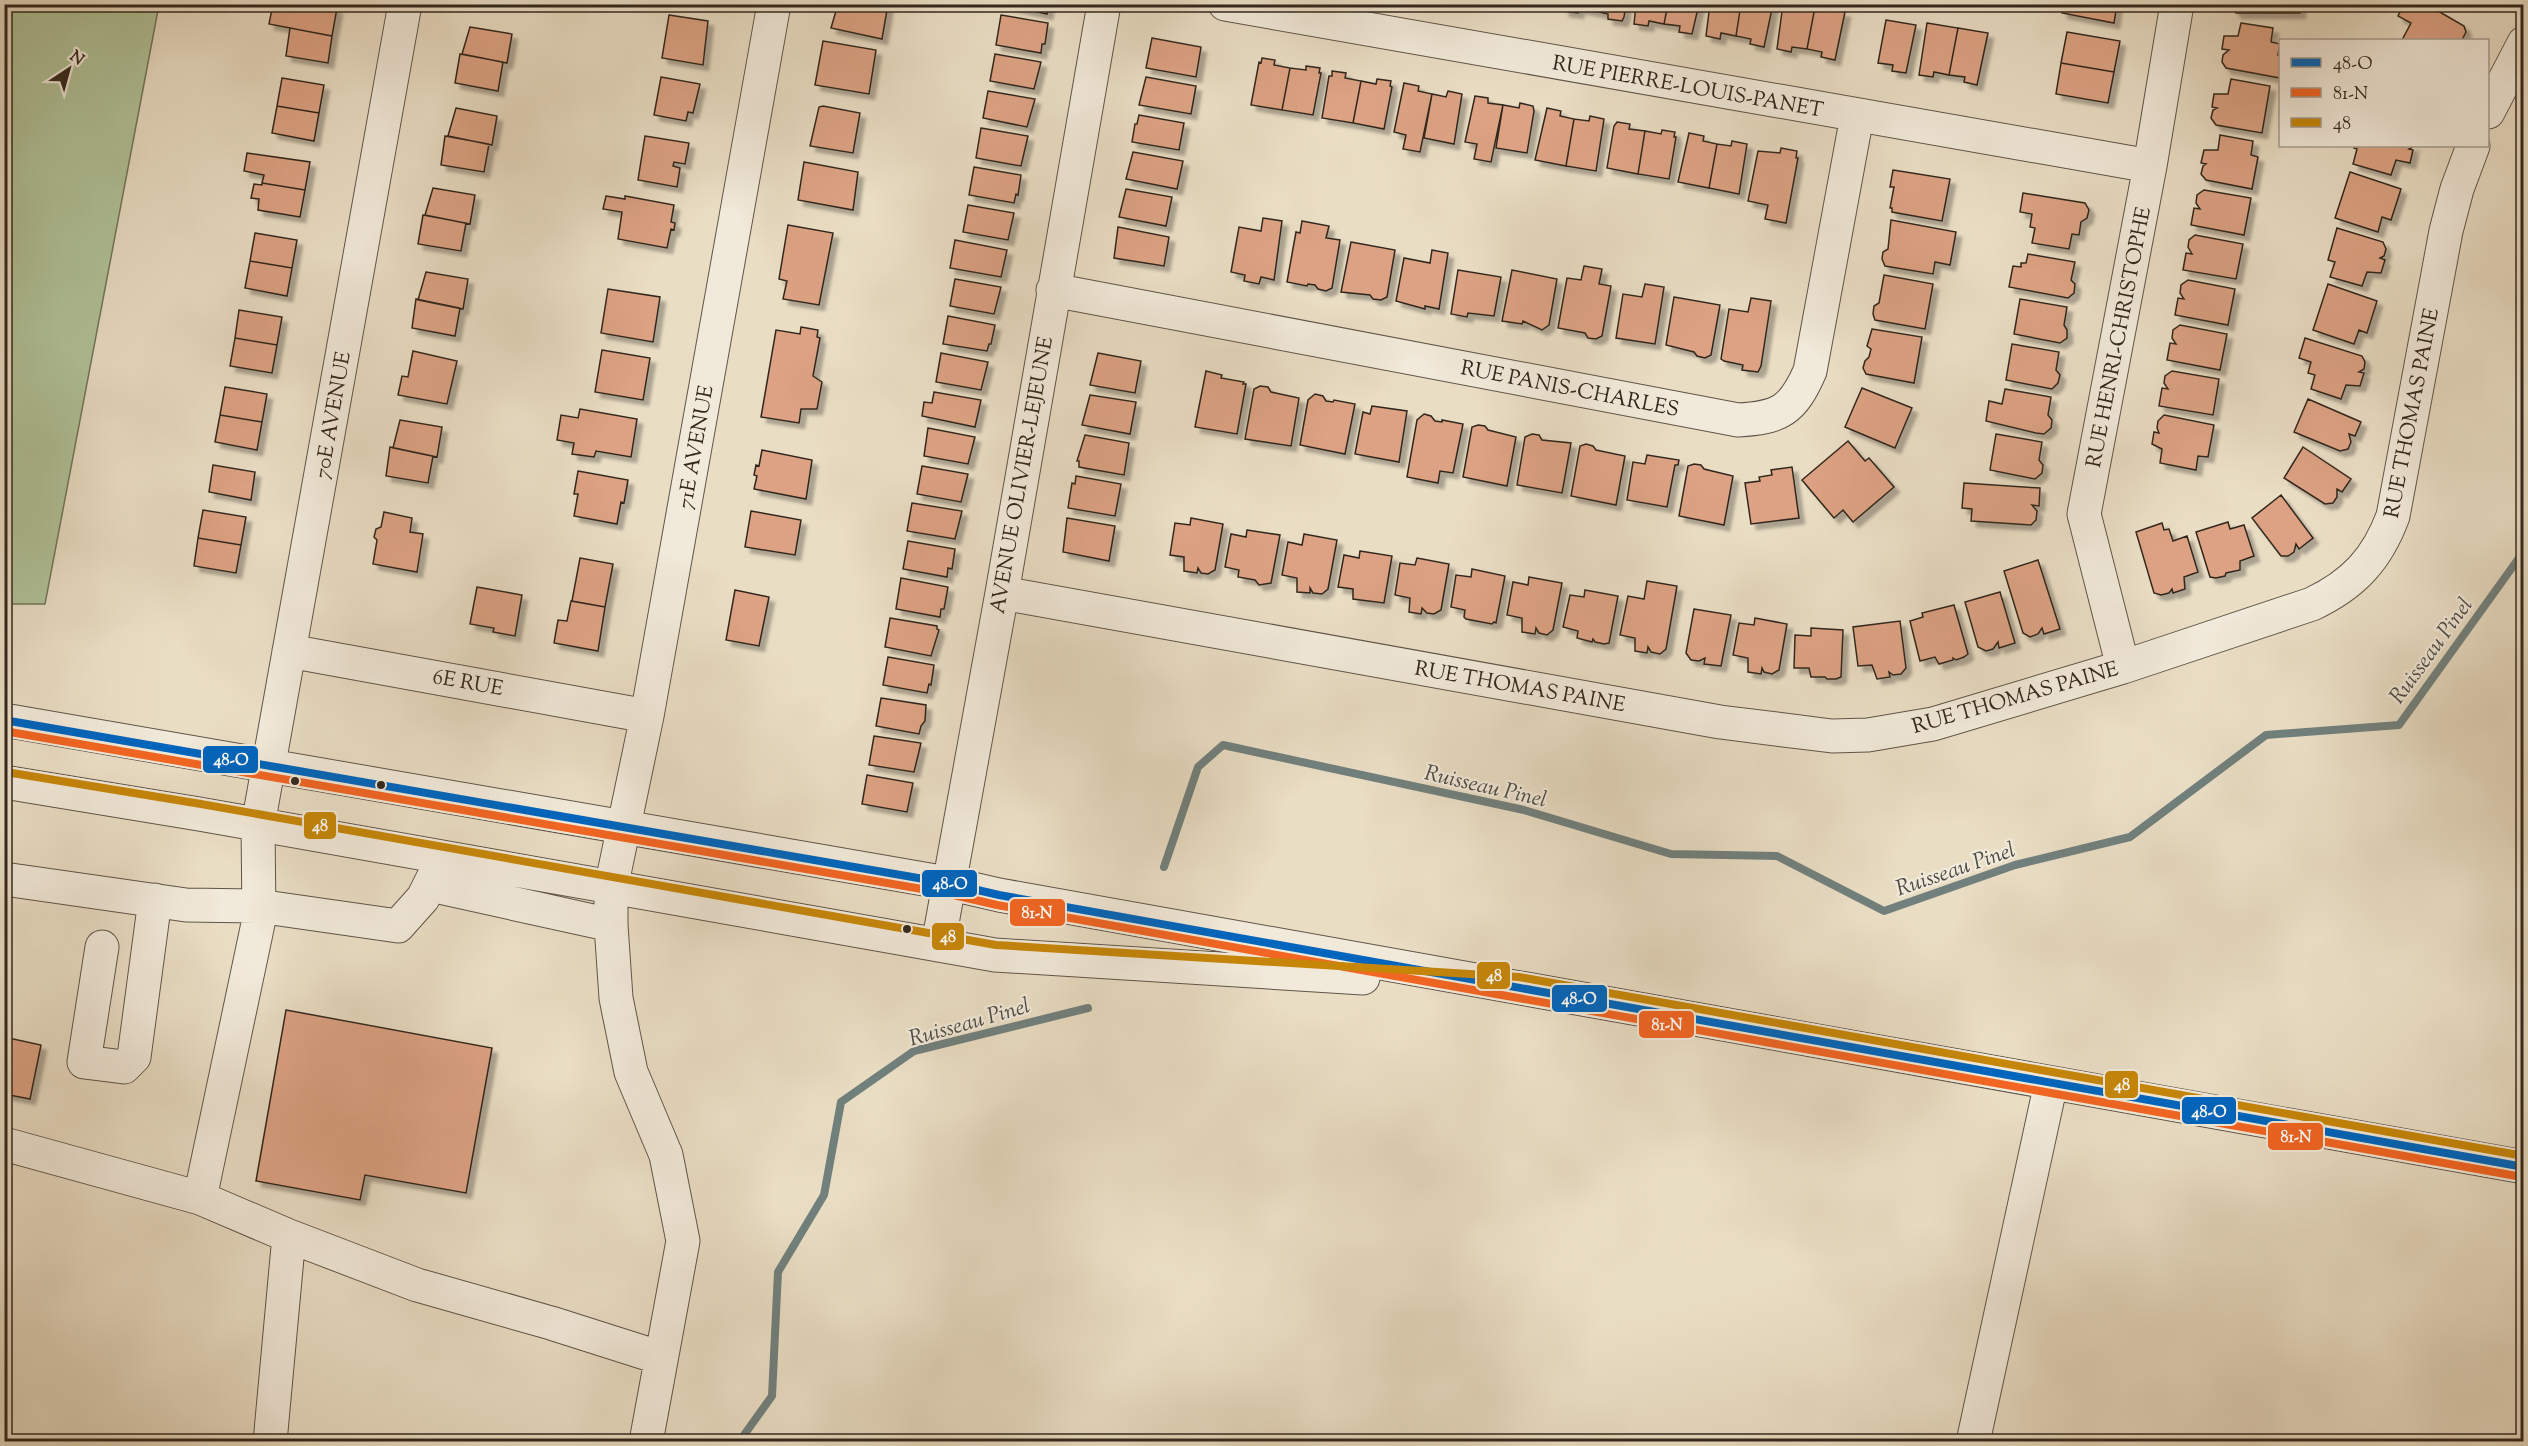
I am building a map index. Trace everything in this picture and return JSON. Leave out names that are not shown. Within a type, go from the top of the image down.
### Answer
[{"type":"street","name":"70E AVENUE","points":[[200,1198],[259,919],[258,825],[405,4]]},
{"type":"street","name":"71E AVENUE","points":[[646,1442],[683,1241],[666,1155],[631,1072],[616,998],[611,888],[647,716],[774,4]]},
{"type":"street","name":"AVENUE OLIVIER-LEJEUNE","points":[[938,945],[947,883],[1002,593],[1104,4]]},
{"type":"street","name":"RUE PIERRE-LOUIS-PANET","points":[[1226,4],[2150,166]]},
{"type":"street","name":"RUE HENRI-CHRISTOPHE","points":[[2123,667],[2084,514],[2150,166],[2177,4]]},
{"type":"street","points":[[2489,108],[2523,44]]},
{"type":"street","name":"RUE PANIS-CHARLES","points":[[1053,290],[1738,420],[1764,419],[1785,411],[1801,393],[1810,371],[1857,116]]},
{"type":"street","name":"RUE THOMAS PAINE","points":[[1002,593],[1720,722],[1832,736],[1868,735],[1933,724],[2123,667],[2312,604],[2348,583],[2376,554],[2393,516],[2446,231],[2457,189],[2473,147]]},
{"type":"street","name":"6E RUE","points":[[289,651],[647,716]]},
{"type":"street","points":[[4,720],[947,883],[999,895],[2523,1167]]},
{"type":"street","points":[[4,782],[258,825],[436,871],[611,925]]},
{"type":"street","points":[[436,871],[611,888],[994,955],[1517,987]]},
{"type":"street","points":[[4,879],[186,905],[258,906],[398,926],[423,898],[436,871]]},
{"type":"street","points":[[102,947],[84,1062],[124,1067],[134,1057],[155,900]]},
{"type":"street","points":[[1973,1442],[2051,1083]]},
{"type":"street","points":[[4,1144],[200,1198],[417,1286],[551,1323],[661,1358]]},
{"type":"street","points":[[270,1442],[289,1236]]},
{"type":"green space","points":[[5,4],[159,5],[45,604],[5,604]]},
{"type":"building","points":[[273,4],[318,4],[337,8],[332,36],[269,24]]},
{"type":"building","points":[[838,4],[888,4],[882,39],[831,28]]},
{"type":"building","points":[[1003,4],[1049,4],[1047,14]]},
{"type":"building","points":[[1563,4],[1595,4],[1594,11],[1579,8],[1578,13],[1564,11]]},
{"type":"building","points":[[1595,4],[1626,4],[1622,21],[1608,19],[1608,14],[1594,11]]},
{"type":"building","points":[[1636,4],[1668,4],[1664,24],[1649,21],[1648,26],[1634,24]]},
{"type":"building","points":[[1668,4],[1699,4],[1692,34],[1679,32],[1680,26],[1664,24]]},
{"type":"building","points":[[1710,4],[1741,4],[1736,36],[1721,33],[1720,39],[1706,36]]},
{"type":"building","points":[[1741,4],[1773,4],[1764,47],[1750,44],[1751,39],[1736,36]]},
{"type":"building","points":[[1783,4],[1815,7],[1807,49],[1792,47],[1791,52],[1777,49]]},
{"type":"building","points":[[2063,4],[2117,4],[2114,23],[2062,13]]},
{"type":"building","points":[[2231,4],[2300,4],[2300,13],[2236,13]]},
{"type":"building","points":[[2404,4],[2426,4],[2464,26],[2466,32],[2462,39],[2403,39],[2411,23],[2398,16]]},
{"type":"building","points":[[1815,7],[1845,12],[1835,60],[1821,57],[1822,52],[1807,49]]},
{"type":"building","points":[[669,15],[708,21],[703,65],[662,58]]},
{"type":"building","points":[[1001,15],[1048,23],[1045,44],[1042,44],[1041,53],[996,45]]},
{"type":"building","points":[[1886,20],[1916,25],[1906,73],[1892,71],[1893,65],[1878,63]]},
{"type":"building","points":[[1927,23],[1958,28],[1949,75],[1934,72],[1933,77],[1919,75]]},
{"type":"building","points":[[2241,23],[2273,28],[2271,42],[2279,44],[2279,78],[2226,68],[2222,62],[2223,55],[2229,50],[2222,49],[2224,36],[2238,36]]},
{"type":"building","points":[[470,27],[512,34],[507,63],[462,54]]},
{"type":"building","points":[[290,28],[332,36],[328,63],[286,56]]},
{"type":"building","points":[[1958,28],[1988,33],[1977,85],[1964,82],[1965,77],[1949,75]]},
{"type":"building","points":[[2067,32],[2120,41],[2114,72],[2061,63]]},
{"type":"building","points":[[1152,38],[1201,47],[1196,77],[1146,68]]},
{"type":"building","points":[[823,41],[876,50],[869,94],[815,85]]},
{"type":"building","points":[[460,54],[503,62],[498,91],[455,83]]},
{"type":"building","points":[[995,54],[1041,62],[1034,89],[990,81]]},
{"type":"building","points":[[1262,58],[1275,60],[1274,65],[1290,68],[1282,110],[1251,105],[1259,62],[1261,63]]},
{"type":"building","points":[[2061,63],[2114,72],[2108,103],[2056,94]]},
{"type":"building","points":[[1306,66],[1320,68],[1319,73],[1321,73],[1313,115],[1282,110],[1290,68],[1306,70]]},
{"type":"building","points":[[1332,71],[1346,73],[1345,78],[1361,81],[1353,123],[1322,118],[1329,76],[1332,76]]},
{"type":"building","points":[[661,77],[700,84],[693,113],[688,112],[686,121],[654,115]]},
{"type":"building","points":[[1146,77],[1196,86],[1191,114],[1139,105]]},
{"type":"building","points":[[282,78],[324,85],[319,113],[277,106]]},
{"type":"building","points":[[1377,79],[1391,81],[1390,86],[1392,87],[1384,129],[1353,123],[1361,81],[1376,84]]},
{"type":"building","points":[[2231,79],[2270,86],[2262,133],[2216,125],[2211,118],[2213,110],[2217,108],[2212,107],[2214,94],[2228,94]]},
{"type":"building","points":[[1404,83],[1419,86],[1418,91],[1432,94],[1420,152],[1403,149],[1406,135],[1394,132]]},
{"type":"building","points":[[988,91],[1035,99],[1027,127],[983,118]]},
{"type":"building","points":[[1448,91],[1462,94],[1454,144],[1424,138],[1432,94],[1446,97]]},
{"type":"building","points":[[1475,96],[1488,98],[1488,103],[1503,105],[1491,162],[1474,159],[1477,144],[1465,142]]},
{"type":"building","points":[[1520,103],[1533,106],[1534,111],[1527,153],[1496,148],[1503,105],[1519,108]]},
{"type":"building","points":[[277,106],[319,113],[314,141],[272,133]]},
{"type":"building","points":[[819,107],[860,113],[853,153],[810,146]]},
{"type":"building","points":[[456,108],[497,116],[492,145],[448,136]]},
{"type":"building","points":[[1547,108],[1561,111],[1560,116],[1574,119],[1566,166],[1535,160]]},
{"type":"building","points":[[1139,115],[1184,123],[1179,150],[1132,142]]},
{"type":"building","points":[[1590,116],[1604,119],[1596,171],[1566,166],[1574,119],[1589,121]]},
{"type":"building","points":[[1617,122],[1630,124],[1629,129],[1645,131],[1638,174],[1607,168],[1614,126]]},
{"type":"building","points":[[981,128],[1028,136],[1021,166],[976,158]]},
{"type":"building","points":[[1662,130],[1675,132],[1674,137],[1676,137],[1669,179],[1638,174],[1645,131],[1661,134]]},
{"type":"building","points":[[1689,133],[1704,136],[1703,141],[1717,144],[1709,188],[1678,182]]},
{"type":"building","points":[[2220,135],[2253,141],[2251,155],[2258,157],[2252,189],[2206,180],[2201,174],[2206,164],[2201,163],[2204,150],[2218,150]]},
{"type":"building","points":[[445,136],[489,144],[484,172],[441,165]]},
{"type":"building","points":[[645,136],[689,143],[685,164],[674,162],[673,166],[680,168],[677,187],[638,180]]},
{"type":"building","points":[[1732,141],[1747,144],[1739,194],[1709,188],[1717,144],[1731,146]]},
{"type":"building","points":[[2412,147],[2409,149],[2413,150],[2410,163],[2396,160],[2391,175],[2353,164],[2357,149],[2354,148]]},
{"type":"building","points":[[1781,148],[1797,151],[1796,158],[1798,158],[1786,223],[1765,219],[1768,205],[1748,201],[1758,151],[1780,153]]},
{"type":"building","points":[[1133,152],[1183,161],[1177,189],[1126,179]]},
{"type":"building","points":[[247,153],[310,162],[305,190],[262,183],[264,175],[244,171]]},
{"type":"building","points":[[804,162],[858,172],[853,210],[798,200]]},
{"type":"building","points":[[974,167],[1021,175],[1018,195],[1016,194],[1014,203],[969,195]]},
{"type":"building","points":[[1893,170],[1950,179],[1942,221],[1892,212],[1890,208],[1894,187],[1890,187]]},
{"type":"building","points":[[2350,172],[2401,189],[2391,220],[2382,217],[2378,232],[2335,218]]},
{"type":"building","points":[[262,183],[305,190],[300,217],[258,210],[259,199],[251,198],[254,184],[262,185]]},
{"type":"building","points":[[433,188],[475,195],[470,224],[425,215]]},
{"type":"building","points":[[1126,189],[1172,197],[1166,226],[1119,217]]},
{"type":"building","points":[[2204,190],[2251,198],[2244,235],[2191,225],[2194,208],[2200,209],[2196,203],[2197,195]]},
{"type":"building","points":[[2023,193],[2085,203],[2089,210],[2087,218],[2081,222],[2079,235],[2072,234],[2069,249],[2032,243],[2035,228],[2030,227],[2032,214],[2020,212]]},
{"type":"building","points":[[606,196],[625,199],[625,196],[674,205],[671,222],[675,223],[674,230],[671,229],[667,248],[618,239],[622,212],[603,209]]},
{"type":"building","points":[[968,205],[1014,213],[1008,240],[963,232]]},
{"type":"building","points":[[423,215],[466,223],[461,251],[418,244]]},
{"type":"building","points":[[1263,218],[1282,221],[1274,280],[1261,277],[1259,284],[1244,281],[1245,275],[1231,272],[1239,227],[1261,231]]},
{"type":"building","points":[[1891,220],[1956,232],[1950,265],[1935,262],[1933,274],[1885,266],[1882,259],[1883,252],[1888,249]]},
{"type":"building","points":[[1302,221],[1329,226],[1326,238],[1340,240],[1332,288],[1326,291],[1318,289],[1315,285],[1308,284],[1307,286],[1287,282],[1296,232],[1300,233]]},
{"type":"building","points":[[788,225],[833,233],[819,305],[783,299],[787,281],[779,279]]},
{"type":"building","points":[[1118,227],[1169,237],[1164,266],[1114,258]]},
{"type":"building","points":[[2337,228],[2383,242],[2386,249],[2384,256],[2380,258],[2385,260],[2381,273],[2367,272],[2362,286],[2330,277],[2335,262],[2328,260]]},
{"type":"building","points":[[255,233],[297,240],[292,268],[250,261]]},
{"type":"building","points":[[2195,235],[2243,244],[2236,279],[2183,270],[2186,253],[2192,254],[2188,247],[2189,240]]},
{"type":"building","points":[[955,240],[1007,250],[1001,277],[950,268]]},
{"type":"building","points":[[1351,242],[1395,250],[1387,297],[1381,300],[1373,299],[1370,295],[1341,292]]},
{"type":"building","points":[[1432,250],[1448,253],[1439,309],[1425,306],[1425,309],[1396,301],[1404,258],[1430,263]]},
{"type":"building","points":[[2028,254],[2075,262],[2071,280],[2075,284],[2074,293],[2068,298],[2009,287],[2013,266],[2021,267],[2021,263],[2026,263]]},
{"type":"building","points":[[250,261],[292,268],[287,296],[245,288]]},
{"type":"building","points":[[1584,266],[1602,269],[1599,284],[1611,286],[1602,336],[1596,339],[1588,338],[1585,333],[1558,328],[1567,278],[1581,280]]},
{"type":"building","points":[[1458,270],[1501,277],[1494,316],[1468,313],[1467,317],[1451,314]]},
{"type":"building","points":[[1512,270],[1557,279],[1549,325],[1542,330],[1523,321],[1522,324],[1502,321]]},
{"type":"building","points":[[426,272],[468,279],[463,309],[418,300]]},
{"type":"building","points":[[1884,275],[1933,284],[1925,329],[1875,320],[1874,306],[1879,303]]},
{"type":"building","points":[[955,279],[1001,287],[994,314],[950,306]]},
{"type":"building","points":[[2188,280],[2235,289],[2228,325],[2175,315],[2178,298],[2184,299],[2180,293],[2181,285]]},
{"type":"building","points":[[1645,284],[1664,287],[1655,344],[1616,338],[1623,294],[1642,297]]},
{"type":"building","points":[[2328,284],[2377,301],[2367,333],[2359,330],[2354,344],[2313,330]]},
{"type":"building","points":[[608,289],[660,297],[653,342],[601,333]]},
{"type":"building","points":[[1674,297],[1720,305],[1711,355],[1705,358],[1697,356],[1694,352],[1666,345]]},
{"type":"building","points":[[1751,298],[1771,301],[1761,366],[1758,372],[1742,370],[1743,365],[1721,359],[1729,309],[1748,312]]},
{"type":"building","points":[[416,299],[460,308],[455,336],[412,328]]},
{"type":"building","points":[[2020,299],[2067,307],[2064,325],[2067,338],[2060,343],[2014,334]]},
{"type":"building","points":[[239,310],[282,317],[277,345],[235,338]]},
{"type":"building","points":[[948,316],[995,325],[987,351],[943,344]]},
{"type":"building","points":[[2180,325],[2227,334],[2220,370],[2167,360],[2170,343],[2176,344],[2172,338],[2173,330]]},
{"type":"building","points":[[801,327],[818,330],[817,337],[820,338],[813,376],[822,382],[817,409],[801,409],[799,423],[761,417],[776,330],[800,334]]},
{"type":"building","points":[[1872,329],[1922,337],[1914,383],[1866,374],[1863,368],[1871,349],[1867,346]]},
{"type":"building","points":[[235,338],[277,345],[272,373],[230,366]]},
{"type":"building","points":[[2305,338],[2362,356],[2365,362],[2364,369],[2359,372],[2364,373],[2360,386],[2346,385],[2341,399],[2311,389],[2315,375],[2308,373],[2311,362],[2299,358]]},
{"type":"building","points":[[2012,344],[2059,352],[2056,370],[2060,375],[2058,383],[2052,389],[2006,380]]},
{"type":"building","points":[[602,350],[650,358],[643,400],[595,392]]},
{"type":"building","points":[[413,351],[457,361],[447,404],[398,395],[402,376],[408,377]]},
{"type":"building","points":[[941,353],[988,362],[981,390],[936,382]]},
{"type":"building","points":[[1098,353],[1141,361],[1135,393],[1090,385]]},
{"type":"building","points":[[1206,371],[1222,375],[1221,378],[1246,384],[1237,434],[1195,427]]},
{"type":"building","points":[[2172,371],[2219,379],[2213,415],[2159,406],[2162,388],[2168,389],[2164,383],[2165,376]]},
{"type":"building","points":[[1260,386],[1268,387],[1271,392],[1299,398],[1291,446],[1245,439],[1254,389]]},
{"type":"building","points":[[225,387],[267,394],[262,422],[220,415]]},
{"type":"building","points":[[1862,388],[1912,408],[1895,448],[1845,427]]},
{"type":"building","points":[[2005,389],[2051,397],[2048,415],[2052,420],[2051,428],[2044,434],[1986,421],[1989,401],[2002,404]]},
{"type":"building","points":[[934,392],[981,400],[975,427],[922,416],[924,402],[932,403]]},
{"type":"building","points":[[1315,394],[1323,396],[1326,401],[1333,402],[1334,400],[1355,404],[1345,454],[1300,445],[1308,400]]},
{"type":"building","points":[[1090,395],[1136,402],[1130,434],[1082,425]]},
{"type":"building","points":[[2308,399],[2361,422],[2355,436],[2349,434],[2351,442],[2348,449],[2340,451],[2294,432]]},
{"type":"building","points":[[1372,406],[1407,411],[1399,462],[1355,454],[1363,412],[1370,414]]},
{"type":"building","points":[[580,409],[637,419],[631,457],[596,451],[594,457],[572,454],[574,443],[557,440],[561,415],[578,418]]},
{"type":"building","points":[[1424,414],[1431,416],[1435,421],[1463,424],[1453,473],[1440,471],[1438,483],[1407,477],[1417,420]]},
{"type":"building","points":[[220,415],[262,422],[257,450],[215,442]]},
{"type":"building","points":[[2164,415],[2214,425],[2208,457],[2198,456],[2196,470],[2160,463],[2162,449],[2152,444],[2154,432],[2159,433],[2158,421]]},
{"type":"building","points":[[400,420],[442,427],[437,457],[393,448]]},
{"type":"building","points":[[1478,425],[1516,437],[1507,486],[1463,477],[1472,427]]},
{"type":"building","points":[[928,428],[975,437],[968,464],[924,456]]},
{"type":"building","points":[[1532,434],[1539,435],[1542,440],[1571,443],[1562,493],[1517,485],[1525,437]]},
{"type":"building","points":[[1996,434],[2042,442],[2039,460],[2043,465],[2042,473],[2035,479],[1990,470]]},
{"type":"building","points":[[1085,435],[1129,443],[1124,475],[1079,467],[1079,461],[1077,461]]},
{"type":"building","points":[[1848,441],[1865,461],[1869,458],[1894,487],[1853,522],[1843,510],[1834,518],[1802,480]]},
{"type":"building","points":[[1586,444],[1593,446],[1596,450],[1625,456],[1616,505],[1571,496],[1580,446]]},
{"type":"building","points":[[390,447],[433,456],[428,483],[386,476]]},
{"type":"building","points":[[2303,447],[2351,479],[2342,492],[2337,489],[2337,497],[2333,503],[2325,504],[2284,478]]},
{"type":"building","points":[[762,450],[812,460],[806,499],[754,489],[757,476],[754,475],[756,465],[759,466]]},
{"type":"building","points":[[1647,455],[1679,460],[1678,465],[1675,465],[1667,507],[1627,500],[1633,462],[1645,464]]},
{"type":"building","points":[[213,465],[255,472],[251,500],[209,492]]},
{"type":"building","points":[[1701,465],[1704,469],[1733,476],[1724,525],[1679,516],[1688,466]]},
{"type":"building","points":[[922,466],[968,474],[961,502],[917,494]]},
{"type":"building","points":[[1792,467],[1799,518],[1751,524],[1745,483],[1760,481],[1759,477],[1772,475],[1771,470]]},
{"type":"building","points":[[578,471],[628,480],[617,524],[574,516],[578,494],[574,494]]},
{"type":"building","points":[[1076,476],[1121,484],[1115,516],[1068,508],[1072,483],[1075,484]]},
{"type":"building","points":[[1964,483],[2040,488],[2039,506],[2032,505],[2037,511],[2036,520],[2031,525],[1971,521],[1972,509],[1962,508]]},
{"type":"building","points":[[2281,495],[2313,538],[2299,549],[2296,544],[2294,552],[2288,556],[2281,556],[2252,518]]},
{"type":"building","points":[[912,503],[962,511],[955,539],[907,531]]},
{"type":"building","points":[[203,510],[246,517],[241,545],[198,538]]},
{"type":"building","points":[[751,511],[801,520],[795,555],[745,547]]},
{"type":"building","points":[[384,512],[412,518],[410,532],[423,534],[417,572],[373,564],[377,540],[374,537],[376,529],[381,527]]},
{"type":"building","points":[[1067,518],[1115,526],[1109,561],[1063,552]]},
{"type":"building","points":[[1191,518],[1223,524],[1215,570],[1208,574],[1201,573],[1198,568],[1197,573],[1184,571],[1184,557],[1170,555],[1175,523],[1190,525]]},
{"type":"building","points":[[2228,522],[2230,529],[2244,525],[2254,556],[2240,561],[2240,570],[2226,573],[2225,576],[2210,577],[2196,532]]},
{"type":"building","points":[[2162,523],[2164,530],[2169,529],[2173,541],[2187,536],[2198,572],[2184,577],[2185,589],[2173,593],[2172,589],[2169,593],[2161,595],[2154,593],[2136,532]]},
{"type":"building","points":[[1247,530],[1280,535],[1271,583],[1259,585],[1255,580],[1238,577],[1239,570],[1225,567],[1231,534],[1246,537]]},
{"type":"building","points":[[1304,534],[1337,540],[1328,589],[1322,594],[1313,593],[1310,588],[1310,593],[1297,592],[1297,578],[1282,575],[1288,542],[1302,545]]},
{"type":"building","points":[[198,538],[241,545],[236,573],[194,566]]},
{"type":"building","points":[[908,541],[955,549],[952,569],[948,568],[947,577],[903,569]]},
{"type":"building","points":[[1360,551],[1392,556],[1384,603],[1353,599],[1353,589],[1338,587],[1344,555],[1359,558]]},
{"type":"building","points":[[580,558],[613,564],[605,607],[572,601]]},
{"type":"building","points":[[1417,558],[1449,564],[1441,610],[1434,614],[1427,613],[1422,608],[1421,614],[1409,612],[1410,598],[1395,595],[1400,563],[1415,565]]},
{"type":"building","points":[[2038,560],[2060,629],[2044,634],[2042,628],[2038,634],[2030,637],[2023,633],[2004,571]]},
{"type":"building","points":[[1472,569],[1505,576],[1496,623],[1466,619],[1465,610],[1451,607],[1456,575],[1471,577]]},
{"type":"building","points":[[1529,577],[1562,583],[1553,630],[1547,635],[1539,633],[1536,628],[1535,634],[1522,632],[1522,618],[1507,615],[1513,582],[1528,585]]},
{"type":"building","points":[[901,578],[948,587],[944,609],[941,609],[940,617],[896,609]]},
{"type":"building","points":[[1647,581],[1677,586],[1666,649],[1660,654],[1651,652],[1648,647],[1647,653],[1635,651],[1635,638],[1620,635],[1628,596],[1644,599]]},
{"type":"building","points":[[477,587],[522,595],[515,636],[493,632],[494,628],[470,624]]},
{"type":"building","points":[[735,590],[769,597],[759,646],[726,640]]},
{"type":"building","points":[[1585,590],[1618,596],[1609,643],[1577,638],[1578,631],[1563,627],[1570,595],[1584,597]]},
{"type":"building","points":[[2000,592],[2015,643],[1999,648],[1998,642],[1993,649],[1986,651],[1978,647],[1965,602]]},
{"type":"building","points":[[571,601],[605,607],[598,651],[554,643],[558,620],[567,621]]},
{"type":"building","points":[[1954,605],[1968,654],[1939,664],[1935,657],[1920,661],[1910,621],[1923,617],[1922,613]]},
{"type":"building","points":[[1694,609],[1731,615],[1721,666],[1704,664],[1705,658],[1699,661],[1691,660],[1686,653]]},
{"type":"building","points":[[890,618],[937,626],[939,630],[931,656],[885,647]]},
{"type":"building","points":[[1755,618],[1787,624],[1779,670],[1772,674],[1764,672],[1762,668],[1761,674],[1748,672],[1748,658],[1733,655],[1739,623],[1754,625]]},
{"type":"building","points":[[1900,621],[1906,668],[1901,674],[1893,675],[1889,672],[1890,677],[1877,679],[1872,665],[1858,666],[1853,627]]},
{"type":"building","points":[[1811,628],[1843,630],[1841,677],[1827,679],[1811,677],[1809,668],[1794,668],[1795,635],[1811,636]]},
{"type":"building","points":[[888,657],[934,665],[931,685],[929,684],[927,693],[883,685]]},
{"type":"building","points":[[881,698],[926,705],[925,721],[919,734],[876,726]]},
{"type":"building","points":[[874,736],[921,743],[914,772],[869,765]]},
{"type":"building","points":[[867,775],[913,783],[907,812],[862,804]]},
{"type":"building","points":[[286,1010],[492,1048],[466,1193],[365,1175],[360,1200],[256,1181]]},
{"type":"building","points":[[4,1037],[41,1045],[30,1099],[4,1094]]},
{"type":"waterway","name":"Ruisseau Pinel","points":[[1164,867],[1198,767],[1223,745],[1524,810],[1671,854],[1777,856],[1884,911],[2015,865],[2130,837],[2266,735],[2399,725],[2524,551]]},
{"type":"waterway","name":"Ruisseau Pinel","points":[[739,1442],[772,1396],[778,1272],[824,1195],[841,1102],[914,1051],[1088,1008]]},
{"type":"transit line","name":"48-O","points":[[4,720],[947,883],[999,895],[2524,1167]]},
{"type":"transit line","name":"81-N","points":[[4,731],[945,893],[997,905],[2522,1177]]},
{"type":"transit line","name":"48","points":[[6,772],[201,804],[996,945],[1519,977],[2524,1156]]}]
